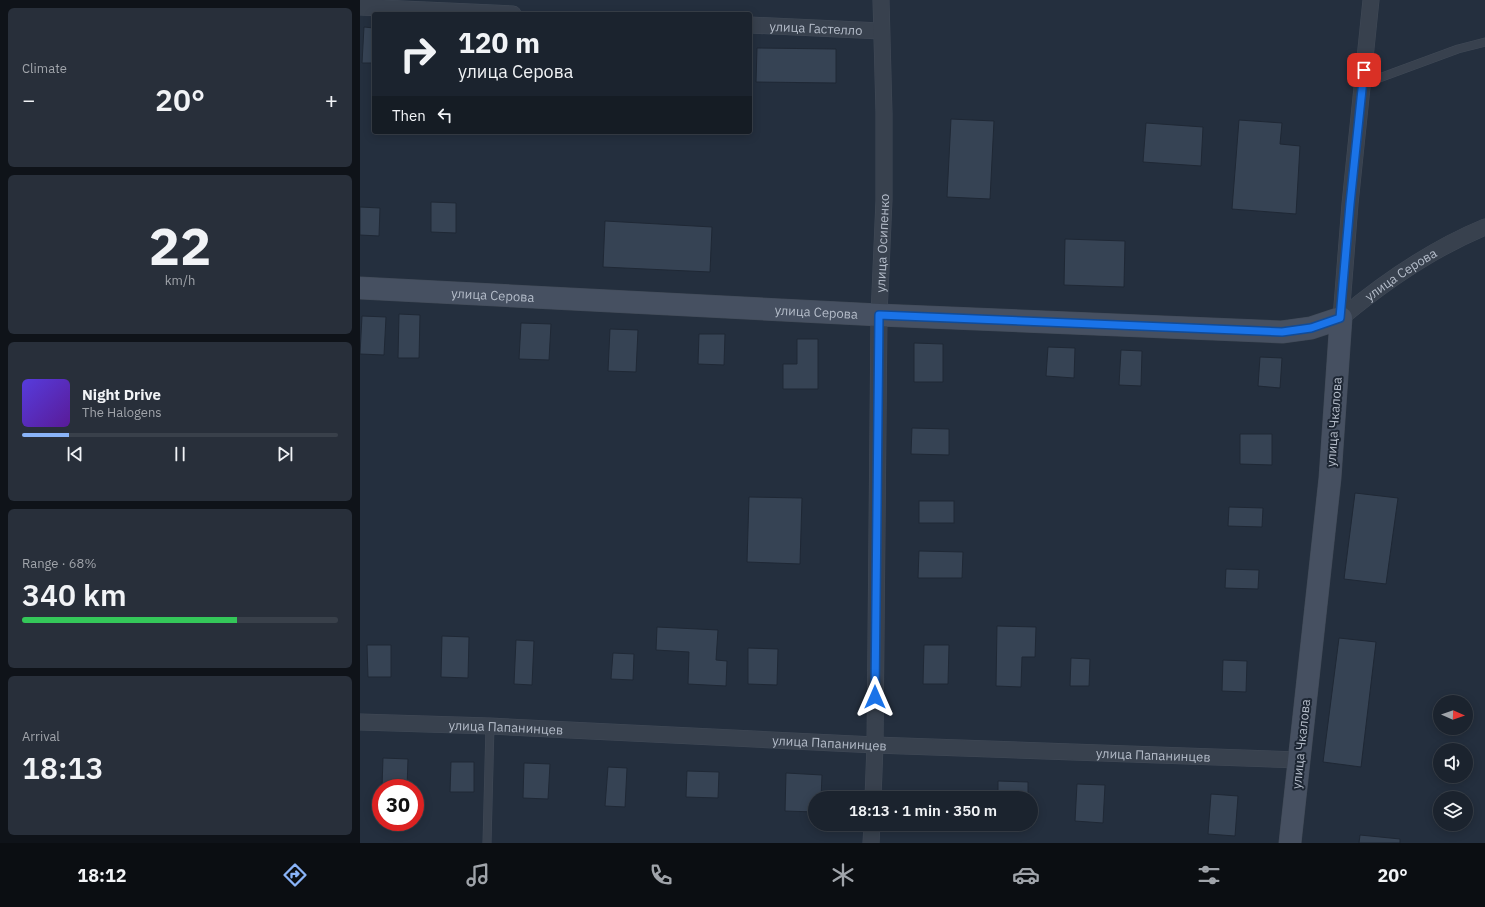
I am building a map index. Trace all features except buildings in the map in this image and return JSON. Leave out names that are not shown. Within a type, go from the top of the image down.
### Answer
[{"type":"street","name":"улица Осипенко","points":[[873,791],[879,315],[884,200],[884,113],[881,0]]},
{"type":"street","name":"улица Чкалова","points":[[1290,843],[1330,478],[1340,318],[1371,0]]},
{"type":"street","points":[[360,7],[469,12]]},
{"type":"street","name":"улица Гастелло","points":[[752,25],[881,31]]},
{"type":"street","name":"улица Серова","points":[[360,288],[879,315],[1282,332],[1311,328],[1340,318],[1381,287],[1439,249],[1463,236],[1485,227]]},
{"type":"street","name":"улица Папанинцев","points":[[360,722],[490,726],[875,745],[1299,760]]},
{"type":"street","points":[[872,831],[872,843]]},
{"type":"lane","points":[[1363,84],[1458,49],[1485,42]]},
{"type":"lane","points":[[487,843],[490,726]]},
{"type":"route","points":[[875,697],[879,315],[1282,332],[1311,328],[1340,318],[1364,70]]}]
